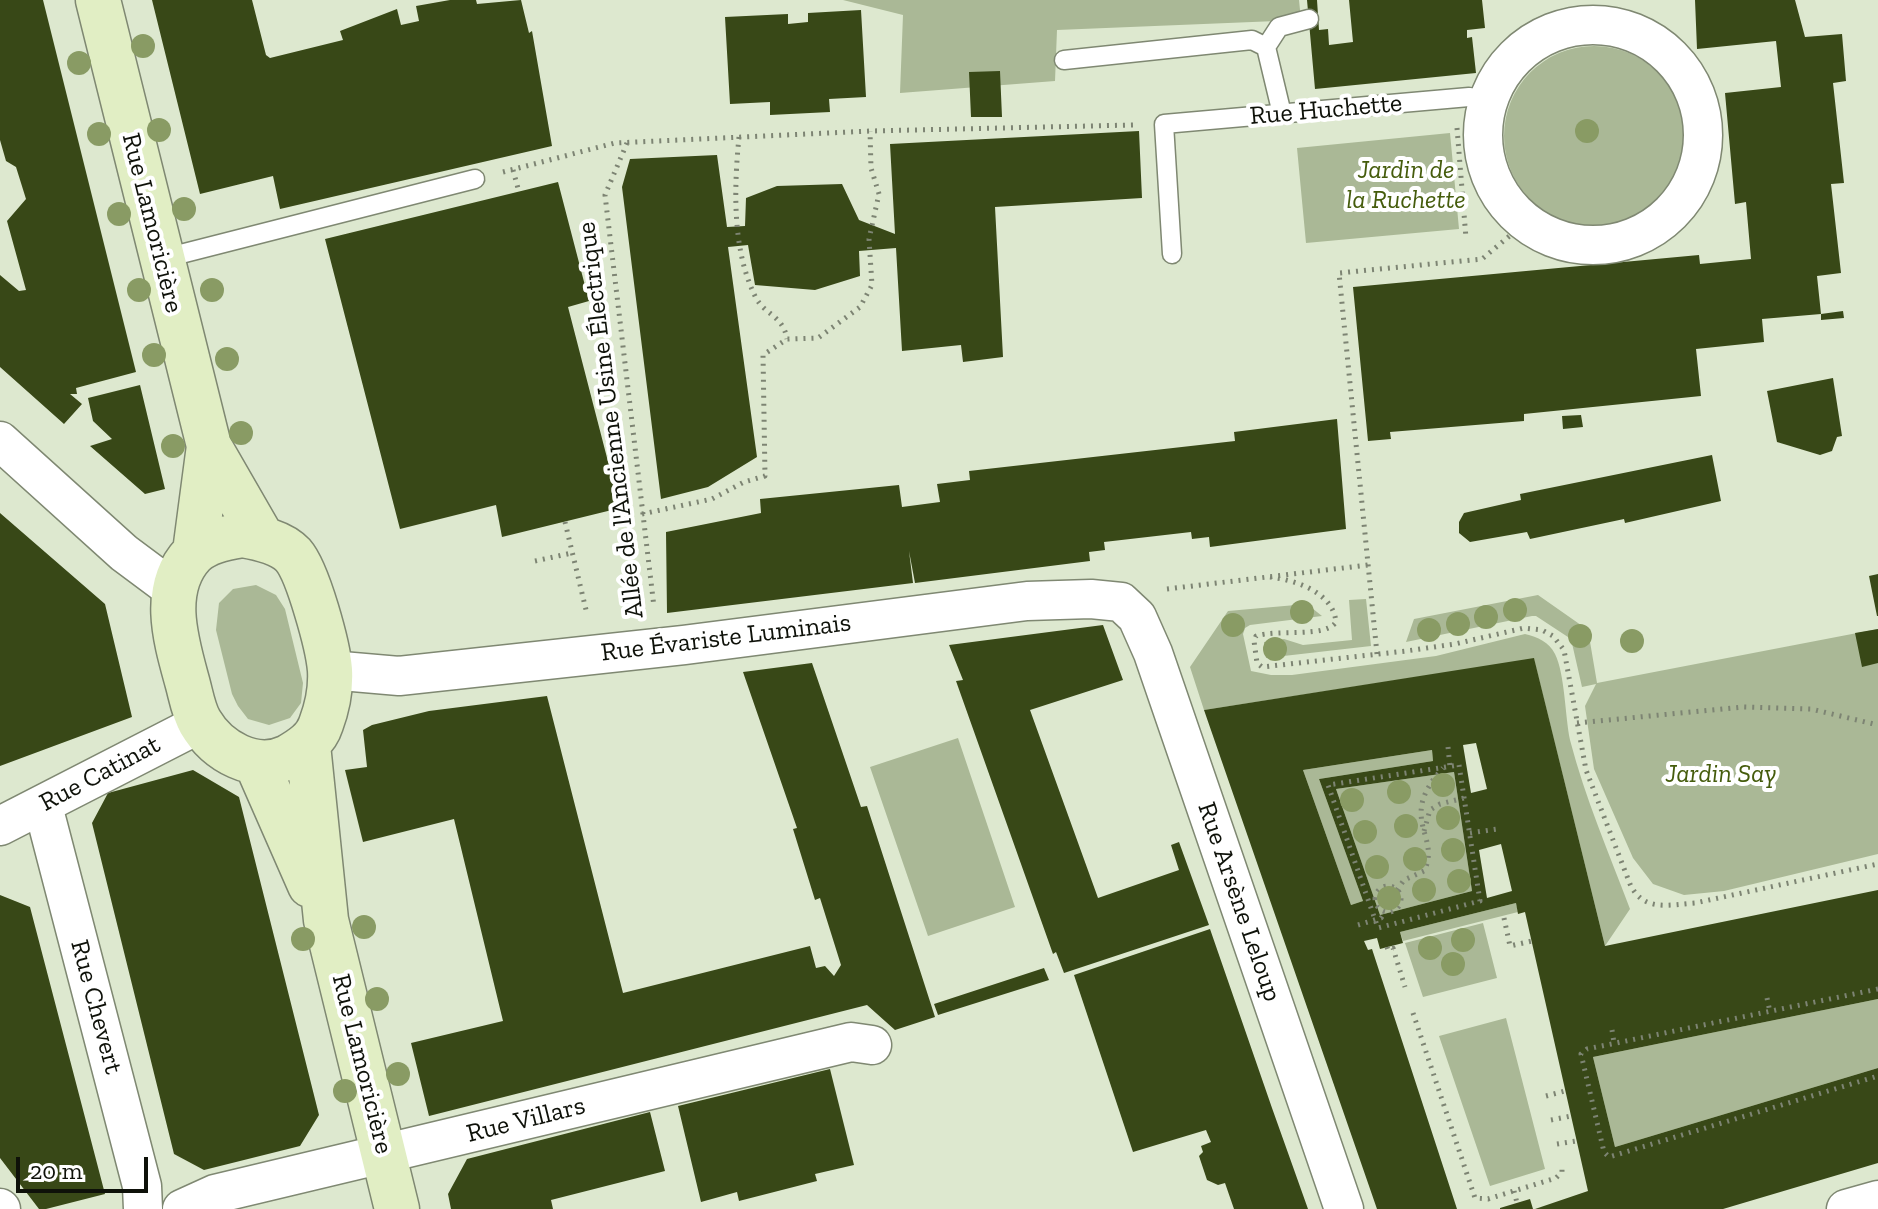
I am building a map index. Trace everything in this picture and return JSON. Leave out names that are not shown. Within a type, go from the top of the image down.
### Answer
[{"type":"main road","name":"Rue Lamoricière","points":[[98,0],[209,446],[262,538]]},
{"type":"main road","name":"Rue Lamoricière","points":[[195,552],[209,446]]},
{"type":"main road","points":[[243,535],[262,538],[291,552],[309,583],[330,670],[326,709],[319,732],[308,745],[283,759],[256,762],[240,759],[224,748],[201,723],[177,645],[173,616],[181,569],[195,552],[218,539],[243,535]]},
{"type":"main road","name":"Rue Lamoricière","points":[[308,745],[326,920],[397,1209]]},
{"type":"main road","name":"Rue Lamoricière","points":[[256,762],[326,920]]},
{"type":"street","points":[[1580,12],[1650,40],[1677,64],[1696,95],[1704,129],[1700,165],[1684,197],[1660,223],[1628,240],[1593,245],[1557,240],[1525,223],[1502,198],[1487,167],[1482,134],[1487,100],[1501,73],[1523,49],[1580,12]]},
{"type":"street","points":[[0,441],[124,553],[175,591]]},
{"type":"street","name":"Rue Évariste Luminais","points":[[330,670],[399,676],[659,648],[1027,601],[1091,599],[1121,602]]},
{"type":"street","name":"Rue Arsène Leloup","points":[[1121,602],[1137,617],[1153,653],[1344,1209]]},
{"type":"street","name":"Rue Catinat","points":[[0,826],[201,723]]},
{"type":"street","name":"Rue Chevert","points":[[43,806],[142,1186],[143,1209]]},
{"type":"street","name":"Rue Villars","points":[[182,1209],[215,1194],[851,1042],[872,1045]]},
{"type":"street","points":[[1846,1209],[1878,1200]]},
{"type":"lane","points":[[1282,114],[1266,47],[1279,27],[1309,19]]},
{"type":"lane","points":[[1064,60],[1252,40],[1266,47]]},
{"type":"lane","name":"Rue Huchette","points":[[1164,124],[1469,97],[1487,100]]},
{"type":"lane","points":[[1164,124],[1172,254]]},
{"type":"lane","points":[[161,259],[475,179]]},
{"type":"path","points":[[475,179],[615,143],[870,131],[1164,124]]},
{"type":"path","points":[[1456,125],[1466,238]]},
{"type":"path","points":[[642,514],[712,499],[744,482],[765,476],[763,355],[787,339],[818,338],[860,307],[872,285],[869,239],[879,194],[871,168],[870,131]]},
{"type":"path","points":[[739,137],[736,176],[741,249],[756,298],[785,326],[787,339]]},
{"type":"path","name":"Allée de l'Ancienne Usine Électrique","points":[[627,143],[605,195],[659,648]]},
{"type":"path","points":[[513,170],[519,192]]},
{"type":"path","points":[[1377,654],[1339,273],[1482,259],[1525,223]]},
{"type":"path","points":[[565,522],[589,621]]},
{"type":"path","points":[[535,561],[572,553]]},
{"type":"path","points":[[1165,590],[1368,565]]},
{"type":"path","points":[[1270,577],[1302,584],[1315,592],[1335,612],[1336,622],[1331,628],[1321,631],[1291,630],[1259,634],[1254,639],[1257,664],[1268,667],[1455,644],[1516,628],[1536,628],[1553,636],[1563,647],[1586,770],[1636,896],[1643,901],[1665,905],[1695,903],[1878,864]]},
{"type":"path","points":[[1577,723],[1743,707],[1811,709],[1878,725]]},
{"type":"path","points":[[1397,890],[1404,880],[1424,871],[1426,867],[1428,853],[1420,820],[1423,795],[1447,767],[1448,747]]},
{"type":"path","points":[[1459,765],[1464,798],[1480,901],[1378,928],[1328,785],[1459,765]]},
{"type":"path","points":[[1424,837],[1430,810],[1464,798]]},
{"type":"path","points":[[1470,833],[1497,829]]},
{"type":"path","points":[[1358,925],[1375,920],[1385,912],[1392,912],[1400,904],[1401,896],[1397,890],[1386,887],[1377,893],[1376,904],[1385,912]]},
{"type":"path","points":[[1504,918],[1510,946],[1532,941]]},
{"type":"path","points":[[1387,947],[1388,950],[1393,948],[1405,987]]},
{"type":"path","points":[[1878,989],[1614,1043],[1587,1049],[1581,1054],[1604,1152],[1609,1157],[1878,1076]]},
{"type":"path","points":[[1767,998],[1770,1012]]},
{"type":"path","points":[[1413,1013],[1476,1199],[1483,1200],[1558,1177],[1562,1165]]},
{"type":"path","points":[[1612,1030],[1614,1043]]},
{"type":"path","points":[[1546,1096],[1565,1091]]},
{"type":"path","points":[[1551,1120],[1571,1116]]},
{"type":"path","points":[[1557,1144],[1576,1141]]},
{"type":"path","points":[[1514,1191],[1517,1203]]},
{"type":"green space","points":[[843,0],[1299,0],[1301,20],[1057,30],[1055,81],[900,93],[903,15]]},
{"type":"green space","points":[[1594,46],[1612,47],[1629,53],[1658,72],[1677,101],[1683,118],[1683,154],[1677,171],[1658,200],[1629,219],[1612,225],[1594,226],[1576,225],[1559,219],[1530,200],[1511,171],[1505,154],[1504,136],[1505,118],[1511,101],[1530,72],[1559,53],[1576,47]]},
{"type":"green space","name":"Jardin de la Ruchette","points":[[1450,133],[1459,229],[1306,243],[1297,148]]},
{"type":"green space","points":[[256,585],[276,595],[285,609],[303,683],[301,703],[290,718],[269,725],[248,719],[238,706],[232,694],[216,630],[219,603],[233,589]]},
{"type":"green space","name":"Jardin Say","points":[[1538,595],[1588,630],[1597,683],[1878,629],[1878,854],[1724,891],[1684,895],[1653,884],[1633,858],[1594,769],[1585,706],[1596,684],[1582,687],[1571,639],[1532,616],[1406,642],[1414,619]]},
{"type":"green space","points":[[1366,599],[1371,646],[1266,658],[1264,642],[1284,639],[1303,645],[1352,640],[1349,600]]},
{"type":"green space","points":[[1307,604],[1322,616],[1245,628],[1243,634],[1251,671],[1292,675],[1436,656],[1525,634],[1539,638],[1550,646],[1561,672],[1568,730],[1576,762],[1630,909],[1605,946],[1534,659],[1204,710],[1190,667],[1228,611]]},
{"type":"green space","points":[[958,738],[1015,907],[928,936],[870,767]]},
{"type":"green space","points":[[1432,750],[1433,761],[1319,779],[1363,901],[1351,905],[1303,770]]},
{"type":"green space","points":[[1454,772],[1472,891],[1380,915],[1336,789]]},
{"type":"green space","points":[[1516,903],[1518,912],[1403,941],[1400,932]]},
{"type":"green space","points":[[1483,923],[1497,978],[1423,997],[1405,943]]},
{"type":"green space","points":[[1878,999],[1878,1068],[1615,1147],[1593,1057]]},
{"type":"green space","points":[[1506,1018],[1545,1169],[1490,1186],[1439,1036]]},
{"type":"building","points":[[0,0],[43,0],[136,372],[76,388],[77,394],[70,394],[82,404],[64,424],[0,367],[0,275],[19,291],[26,290],[7,221],[26,199],[16,167],[6,161],[0,140]]},
{"type":"building","points":[[152,0],[252,0],[266,55],[270,58],[343,40],[340,31],[397,9],[401,25],[419,21],[416,6],[450,0],[476,0],[477,4],[521,0],[529,33],[532,31],[552,146],[280,209],[273,176],[200,194]]},
{"type":"building","points":[[1307,0],[1317,0],[1319,30],[1328,29],[1329,45],[1353,42],[1349,0],[1482,0],[1485,28],[1467,30],[1467,38],[1472,37],[1476,73],[1315,89]]},
{"type":"building","points":[[1695,0],[1795,0],[1805,37],[1842,34],[1846,81],[1833,83],[1844,183],[1831,184],[1841,273],[1817,276],[1821,314],[1762,319],[1764,342],[1696,349],[1701,396],[1524,414],[1524,421],[1390,432],[1391,439],[1368,441],[1353,287],[1699,255],[1700,264],[1751,259],[1746,202],[1735,204],[1725,93],[1781,87],[1776,41],[1697,49]]},
{"type":"building","points":[[861,10],[866,97],[829,99],[830,112],[770,115],[770,102],[730,104],[725,17],[788,14],[788,24],[808,22],[808,13]]},
{"type":"building","points":[[1000,71],[1002,117],[971,117],[969,72]]},
{"type":"building","points":[[1139,131],[1142,198],[995,207],[1003,357],[963,362],[961,345],[902,351],[896,248],[859,251],[860,276],[815,290],[755,285],[748,245],[728,247],[757,457],[708,487],[661,499],[622,187],[630,159],[717,155],[727,227],[745,226],[746,198],[777,186],[842,184],[859,220],[895,234],[890,144]]},
{"type":"building","points":[[558,182],[589,301],[568,307],[620,508],[502,537],[496,505],[400,529],[325,239]]},
{"type":"building","points":[[1843,311],[1844,318],[1821,320],[1821,314]]},
{"type":"building","points":[[1833,378],[1842,436],[1837,437],[1832,451],[1820,455],[1777,442],[1767,391]]},
{"type":"building","points":[[140,385],[165,489],[145,494],[90,446],[112,439],[93,421],[88,398]]},
{"type":"building","points":[[1581,415],[1583,427],[1563,429],[1562,416]]},
{"type":"building","points":[[1337,419],[1346,529],[1210,547],[1209,537],[1192,539],[1191,532],[1104,542],[1105,550],[1089,552],[1090,561],[915,583],[909,551],[913,583],[667,613],[666,532],[761,513],[760,499],[899,485],[902,507],[940,502],[937,484],[970,480],[969,471],[1235,441],[1234,432]]},
{"type":"building","points":[[1712,455],[1721,501],[1625,523],[1624,519],[1530,539],[1527,532],[1470,542],[1459,533],[1459,522],[1464,513],[1521,500],[1520,494]]},
{"type":"building","points":[[0,513],[105,604],[132,717],[0,766]]},
{"type":"building","points":[[1878,574],[1878,616],[1877,616],[1869,576]]},
{"type":"building","points":[[1103,625],[1123,680],[1030,710],[1098,898],[1179,870],[1171,845],[1179,842],[1209,925],[1064,973],[1056,952],[1053,954],[956,681],[963,680],[949,645]]},
{"type":"building","points":[[1878,629],[1878,663],[1862,667],[1855,633]]},
{"type":"building","points":[[1534,658],[1605,946],[1878,890],[1878,999],[1593,1057],[1615,1147],[1878,1068],[1878,1163],[1723,1209],[1535,1209],[1588,1191],[1525,912],[1518,914],[1516,903],[1400,932],[1403,943],[1380,949],[1377,938],[1364,941],[1368,950],[1372,949],[1457,1209],[1377,1209],[1204,710]],"holes":[[[1476,743],[1487,789],[1471,793],[1463,745]],[[1432,750],[1433,761],[1319,779],[1363,901],[1351,905],[1303,770]],[[1454,772],[1472,891],[1380,915],[1336,789]],[[1501,844],[1512,891],[1487,898],[1479,850]]]},
{"type":"building","points":[[812,663],[861,807],[867,806],[935,1017],[895,1030],[867,1005],[429,1116],[411,1043],[503,1021],[454,819],[363,842],[345,770],[367,767],[363,730],[429,711],[547,696],[623,993],[810,946],[816,968],[825,966],[834,976],[841,965],[820,898],[815,900],[793,829],[797,828],[743,672]]},
{"type":"building","points":[[193,770],[239,797],[319,1115],[300,1146],[204,1170],[174,1154],[92,823],[108,793]]},
{"type":"building","points":[[0,895],[30,907],[105,1194],[46,1209],[39,1209],[0,1158]]},
{"type":"building","points":[[1210,929],[1308,1209],[1234,1209],[1225,1183],[1218,1185],[1207,1180],[1199,1156],[1203,1152],[1201,1146],[1211,1142],[1206,1130],[1133,1152],[1074,975]]},
{"type":"building","points":[[1044,968],[1049,980],[938,1015],[934,1004]]},
{"type":"building","points":[[830,1069],[854,1165],[815,1174],[817,1181],[739,1201],[737,1192],[701,1202],[678,1106]]},
{"type":"building","points":[[650,1112],[665,1171],[551,1200],[553,1209],[451,1209],[448,1194],[467,1159]]},
{"type":"building","points":[[1530,1199],[1533,1209],[1500,1209],[1500,1208]]}]
